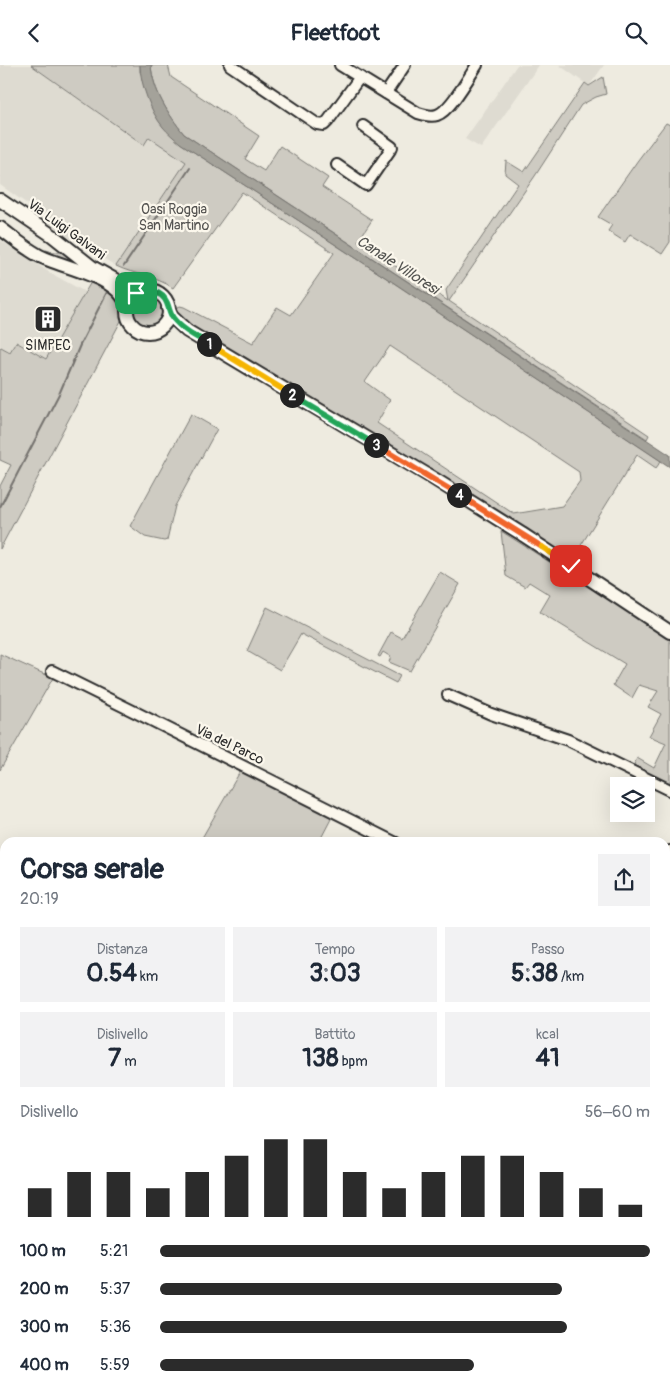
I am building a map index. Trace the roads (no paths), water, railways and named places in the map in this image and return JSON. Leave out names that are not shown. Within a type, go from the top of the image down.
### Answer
[{"type":"main road","name":"Via Luigi Galvani","points":[[0,200],[53,236],[116,285]]},
{"type":"main road","name":"Via Luigi Galvani","points":[[0,228],[39,255],[116,285]]},
{"type":"main road","points":[[116,285],[140,292]]},
{"type":"main road","points":[[116,285],[126,301],[131,323],[136,328],[146,332],[158,329],[187,331]]},
{"type":"main road","points":[[127,308],[131,298],[140,292],[151,290],[158,293],[164,297],[172,317],[187,331],[522,534],[670,632]]},
{"type":"main road","points":[[158,329],[166,320],[168,308]]},
{"type":"street","points":[[230,65],[317,124],[324,125],[360,77]]},
{"type":"street","points":[[340,65],[418,113],[427,116],[438,115],[449,106],[477,65]]},
{"type":"street","points":[[386,93],[405,65]]},
{"type":"street","points":[[337,165],[366,185],[392,147],[362,126]]},
{"type":"street","name":"Via del Parco","points":[[52,671],[384,837]]},
{"type":"street","points":[[448,695],[491,714],[568,740],[670,790]]},
{"type":"waterway","points":[[124,266],[190,168]]},
{"type":"waterway","points":[[0,507],[60,392],[80,345],[107,292]]},
{"type":"place","name":"SIMPEC","points":[[48,319]]},
{"type":"park label","name":"Oasi Roggia San Martino","points":[[174,217]]},
{"type":"water label","name":"Canale Villoresi","points":[[398,265]]}]
